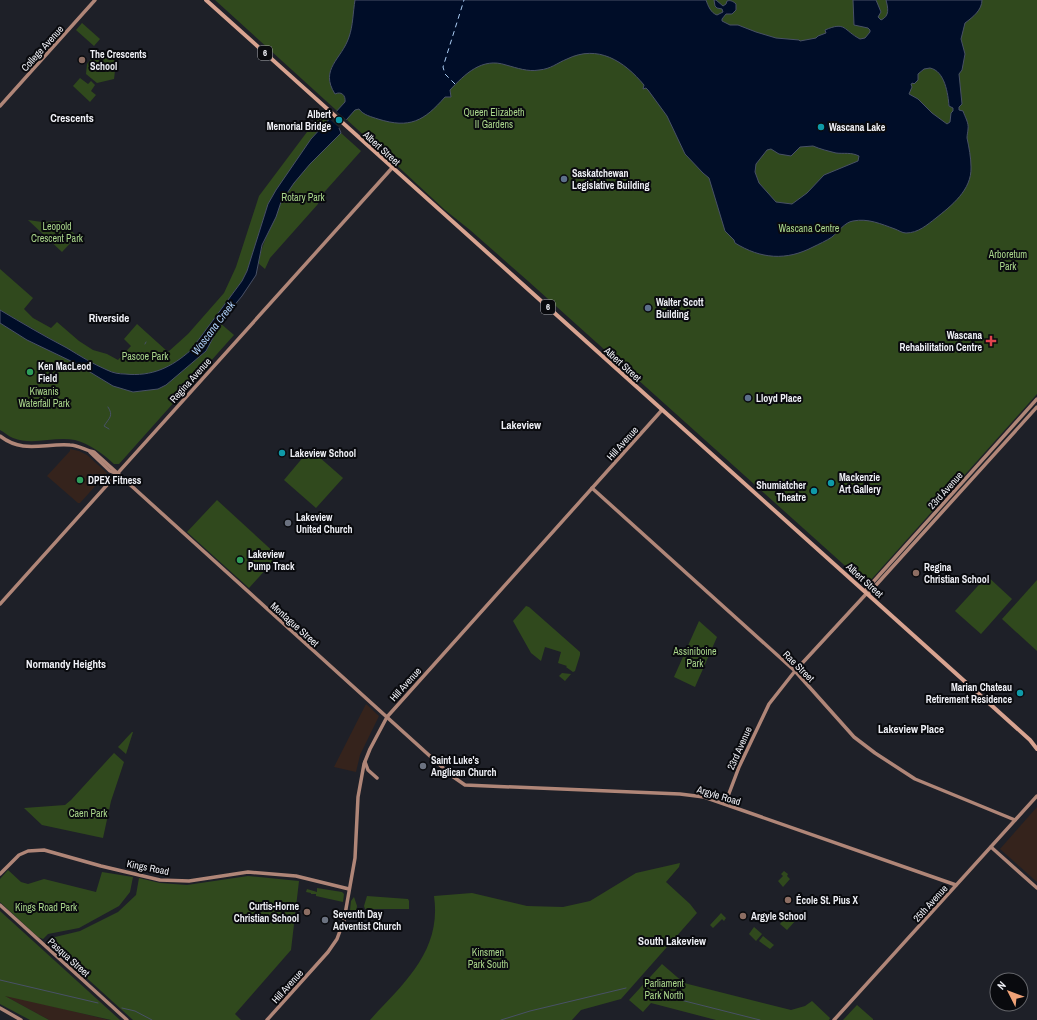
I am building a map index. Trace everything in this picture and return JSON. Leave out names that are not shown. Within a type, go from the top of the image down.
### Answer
[{"type":"main road","name":"Albert Street","points":[[206,0],[867,593],[1030,740],[1037,749]]},
{"type":"main road","name":"Albert Street","points":[[1030,740],[1037,744]]},
{"type":"street","name":"College Avenue","points":[[0,106],[95,0]]},
{"type":"street","name":"Regina Avenue","points":[[0,604],[392,168]]},
{"type":"street","name":"23rd Avenue","points":[[867,593],[1037,399]]},
{"type":"street","name":"23rd Avenue","points":[[725,804],[739,767],[769,704],[795,671],[1037,407]]},
{"type":"street","name":"Hill Avenue","points":[[267,1020],[328,952],[337,939],[344,920],[355,858],[358,797],[365,760],[387,717],[662,410]]},
{"type":"street","name":"Montague Street","points":[[0,436],[11,444],[37,448],[71,445],[79,446],[90,452],[94,452],[112,468],[116,474],[452,776],[465,785]]},
{"type":"street","name":"Rae Street","points":[[592,488],[795,671],[854,737],[915,779],[1015,820]]},
{"type":"street","points":[[365,760],[368,770],[376,778]]},
{"type":"street","name":"Argyle Road","points":[[465,785],[680,794],[704,797],[956,886]]},
{"type":"street","name":"25th Avenue","points":[[834,1020],[1037,796]]},
{"type":"street","points":[[991,847],[1037,888]]},
{"type":"street","name":"Kings Road","points":[[0,874],[19,854],[28,851],[44,850],[101,866],[160,880],[188,881],[248,872],[296,876],[349,889]]},
{"type":"street","name":"Pasqua Street","points":[[0,905],[127,1020]]},
{"type":"street","points":[[0,1008],[22,1020]]},
{"type":"shaded area","points":[[70,449],[87,455],[107,473],[80,503],[78,503],[47,476],[70,451]]},
{"type":"shaded area","points":[[366,704],[379,716],[360,755],[356,772],[334,767]]},
{"type":"shaded area","points":[[1037,807],[1037,882],[1000,849]]},
{"type":"shaded area","points":[[3,995],[19,998],[109,1020],[49,1020]]},
{"type":"green space","name":"Wascana Centre","points":[[215,0],[1037,0],[1037,394],[869,582],[862,581],[528,281],[445,210]]},
{"type":"green space","points":[[82,23],[100,39],[94,46],[76,30]]},
{"type":"green space","points":[[112,57],[116,62],[114,79],[97,83],[86,74],[87,64],[91,59]]},
{"type":"green space","points":[[80,78],[88,84],[91,81],[95,85],[91,91],[96,95],[90,102],[73,86]]},
{"type":"green space","name":"Pascoe Park","points":[[321,116],[329,118],[311,139],[268,204],[247,271],[242,281],[191,350],[181,359],[150,374],[135,375],[108,371],[0,310],[0,269],[33,298],[24,309],[33,318],[51,328],[57,322],[79,341],[93,350],[107,354],[118,360],[131,346],[124,339],[137,324],[168,352],[188,334],[224,293],[236,267],[259,196],[307,132]]},
{"type":"green space","name":"Rotary Park","points":[[341,133],[361,151],[319,198],[318,204],[270,258],[265,269],[258,263],[265,241],[286,192],[308,165]]},
{"type":"green space","name":"Leopold Crescent Park","points":[[28,220],[42,222],[60,221],[77,236],[62,252]]},
{"type":"green space","name":"Kiwanis Waterfall Park","points":[[0,323],[27,340],[75,363],[113,386],[158,389],[166,385],[206,351],[220,323],[234,335],[119,464],[114,464],[96,450],[75,440],[59,439],[28,441],[11,437],[0,430]]},
{"type":"green space","points":[[310,449],[343,478],[316,508],[284,480]]},
{"type":"green space","points":[[217,500],[278,556],[249,588],[187,532]]},
{"type":"green space","points":[[987,576],[1012,599],[981,634],[955,611]]},
{"type":"green space","points":[[1037,580],[1037,651],[1002,619]]},
{"type":"green space","points":[[526,606],[580,652],[575,671],[573,672],[566,667],[567,666],[558,663],[561,652],[545,647],[541,661],[531,653],[513,621]]},
{"type":"green space","name":"Assiniboine Park","points":[[699,621],[717,637],[695,687],[674,677]]},
{"type":"green space","points":[[562,673],[571,674],[565,681],[559,676]]},
{"type":"green space","points":[[133,732],[126,754],[118,747]]},
{"type":"green space","name":"Caen Park","points":[[114,753],[124,762],[111,801],[103,838],[42,825],[24,808],[65,805]]},
{"type":"green space","name":"Kinsmen Park South","points":[[680,863],[679,867],[666,882],[690,904],[697,913],[621,999],[581,1010],[572,1020],[370,1020],[407,979],[418,965],[426,950],[432,933],[435,916],[434,896],[472,893],[527,906],[563,907],[590,901],[636,873]]},
{"type":"green space","name":"Kings Road Park","points":[[8,870],[21,882],[28,884],[44,879],[96,892],[102,872],[133,877],[130,892],[119,906],[79,928],[48,934],[43,939],[38,937],[0,902],[0,879]]},
{"type":"green space","points":[[784,871],[788,874],[787,876],[790,879],[783,887],[778,881],[783,876],[781,874]]},
{"type":"green space","points":[[248,876],[299,881],[291,950],[235,1014],[241,1020],[133,1020],[47,942],[51,938],[80,931],[118,912],[136,895],[139,878],[160,883],[187,885]]},
{"type":"green space","points":[[317,888],[342,892],[344,894],[343,902],[316,896],[316,894],[306,892],[307,889],[317,892]]},
{"type":"green space","points":[[367,896],[408,899],[409,909],[365,909],[364,906]]},
{"type":"green space","points":[[354,897],[357,906],[355,919],[353,920],[349,919],[351,901]]},
{"type":"green space","points":[[0,911],[120,1020],[111,1020],[5,996],[49,1020],[30,1020],[0,1004]]},
{"type":"green space","points":[[790,912],[797,919],[787,930],[780,924]]},
{"type":"green space","points":[[721,913],[726,918],[724,921],[722,919],[713,928],[710,925]]},
{"type":"green space","points":[[754,927],[762,934],[756,941],[749,934]]},
{"type":"green space","points":[[763,936],[774,945],[770,949],[759,941]]},
{"type":"green space","name":"Parliament Park North","points":[[662,964],[684,983],[791,1010],[805,1006],[812,1001],[830,1018],[829,1020],[716,1020],[651,1003],[643,1012],[629,1000]]},
{"type":"green space","points":[[857,1005],[873,1019],[873,1020],[843,1020]]},
{"type":"water","name":"Wascana Lake","points":[[355,0],[706,0],[711,11],[717,15],[723,12],[722,9],[715,6],[714,0],[723,6],[727,1],[733,1],[736,4],[736,10],[732,14],[726,14],[722,21],[730,25],[738,25],[776,38],[800,41],[816,38],[826,33],[825,30],[837,26],[844,28],[860,39],[865,38],[870,30],[868,28],[854,25],[853,0],[876,0],[881,12],[878,17],[881,20],[887,14],[888,9],[886,0],[982,0],[979,10],[965,23],[961,39],[965,54],[962,70],[959,74],[962,104],[959,107],[959,110],[963,111],[968,124],[967,138],[971,167],[968,183],[960,197],[954,203],[929,223],[914,232],[905,233],[885,225],[859,220],[844,225],[832,237],[803,252],[783,256],[764,255],[735,243],[725,231],[709,178],[685,154],[667,116],[648,90],[646,88],[643,89],[644,85],[636,76],[619,62],[600,54],[589,53],[567,59],[554,66],[535,70],[522,69],[497,63],[489,63],[475,68],[468,73],[450,90],[451,97],[445,97],[430,112],[416,121],[408,123],[389,122],[368,116],[359,109],[355,110],[339,128],[341,133],[310,164],[281,202],[276,217],[262,245],[256,275],[242,296],[223,319],[206,351],[166,385],[158,389],[133,392],[113,386],[75,363],[27,340],[0,323],[0,310],[92,363],[118,374],[135,375],[161,370],[191,350],[242,281],[247,271],[268,204],[276,190],[311,139],[345,102],[345,97],[343,94],[335,94],[329,78],[333,64],[346,45],[349,37]],"holes":[[[930,68],[935,70],[942,78],[947,89],[949,106],[953,108],[950,122],[947,124],[932,113],[918,99],[909,94],[912,87],[911,84],[914,84],[918,80],[918,74],[924,69]],[[813,146],[836,153],[856,155],[859,156],[858,161],[824,175],[807,193],[792,204],[776,202],[759,183],[755,172],[756,164],[767,150],[771,149],[779,154],[791,156],[800,147]]]},
{"type":"pier","points":[[335,110],[348,121],[341,129],[343,131],[327,117],[329,117]]},
{"type":"waterway","points":[[108,407],[111,415],[104,426],[109,429]]},
{"type":"waterway","points":[[0,980],[98,1003]]},
{"type":"waterway","points":[[501,1020],[530,1011],[626,988]]},
{"type":"waterway","points":[[649,992],[760,1020]]},
{"type":"waterway","points":[[122,1008],[135,1011],[152,1020]]},
{"type":"ferry route","points":[[455,84],[445,74],[443,67],[464,0]]},
{"type":"place","name":"The Crescents School","points":[[82,60]]},
{"type":"place","name":"Albert Memorial Bridge","points":[[339,120]]},
{"type":"place","name":"Wascana Lake","points":[[821,127]]},
{"type":"place","name":"Saskatchewan Legislative Building","points":[[564,179]]},
{"type":"place","name":"Walter Scott Building","points":[[648,308]]},
{"type":"place","name":"Wascana Rehabilitation Centre","points":[[991,341]]},
{"type":"place","name":"Ken MacLeod Field","points":[[30,372]]},
{"type":"place","name":"Lloyd Place","points":[[748,398]]},
{"type":"place","name":"Lakeview School","points":[[282,453]]},
{"type":"place","name":"DPEX Fitness","points":[[80,480]]},
{"type":"place","name":"Mackenzie Art Gallery","points":[[831,483]]},
{"type":"place","name":"Shumiatcher Theatre","points":[[814,491]]},
{"type":"place","name":"Lakeview United Church","points":[[288,523]]},
{"type":"place","name":"Lakeview Pump Track","points":[[240,560]]},
{"type":"place","name":"Regina Christian School","points":[[916,573]]},
{"type":"place","name":"Marian Chateau Retirement Residence","points":[[1020,693]]},
{"type":"place","name":"Saint Luke's Anglican Church","points":[[423,766]]},
{"type":"place","name":"École St. Pius X","points":[[788,900]]},
{"type":"place","name":"Curtis-Horne Christian School","points":[[307,912]]},
{"type":"place","name":"Argyle School","points":[[743,916]]},
{"type":"place","name":"Seventh Day Adventist Church","points":[[325,920]]},
{"type":"district","name":"Crescents","points":[[72,118]]},
{"type":"district","name":"Riverside","points":[[109,318]]},
{"type":"district","name":"Lakeview","points":[[521,425]]},
{"type":"district","name":"Normandy Heights","points":[[66,664]]},
{"type":"district","name":"Lakeview Place","points":[[911,729]]},
{"type":"district","name":"South Lakeview","points":[[672,941]]},
{"type":"park label","name":"Queen Elizabeth II Gardens","points":[[494,118]]},
{"type":"park label","name":"Arboretum Park","points":[[1008,260]]},
{"type":"water label","name":"Wascana Creek","points":[[213,328]]}]
